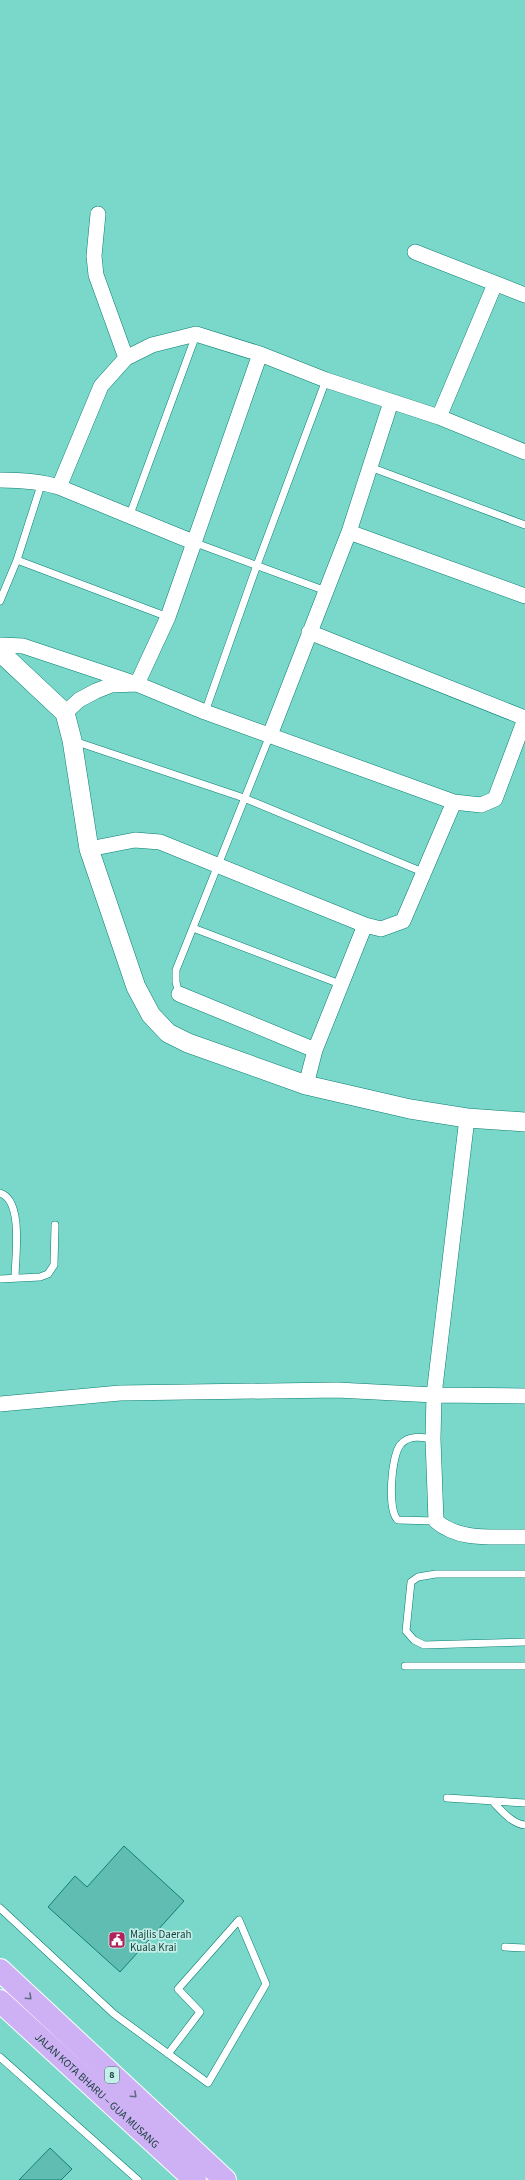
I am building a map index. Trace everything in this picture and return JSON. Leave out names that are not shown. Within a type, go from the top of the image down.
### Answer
[{"type":"highway","name":"JALAN KOTA BHARU – GUA MUSANG","points":[[0,1970],[225,2180]]},
{"type":"highway","name":"JALAN KOTA BHARU – GUA MUSANG","points":[[0,2001],[195,2180]]},
{"type":"street","points":[[98,214],[94,256],[96,275],[99,287],[111,312],[126,358]]},
{"type":"street","points":[[415,252],[525,295]]},
{"type":"street","points":[[439,417],[495,284]]},
{"type":"street","points":[[59,487],[101,386],[126,358],[152,345],[196,334],[260,354],[326,380],[439,417],[525,452]]},
{"type":"street","points":[[137,684],[168,617],[260,354]]},
{"type":"street","points":[[270,735],[349,532],[391,402]]},
{"type":"street","points":[[0,480],[42,482],[59,487],[193,542]]},
{"type":"street","points":[[349,532],[525,596]]},
{"type":"street","points":[[0,645],[23,646],[137,684],[205,712],[454,802],[481,806],[494,799],[525,718],[309,632]]},
{"type":"street","points":[[0,652],[65,713],[72,740],[89,849],[136,987],[151,1015],[168,1033],[188,1043],[306,1085],[410,1109],[467,1118],[525,1122]]},
{"type":"street","points":[[65,713],[79,700],[96,691],[111,685],[137,684]]},
{"type":"street","points":[[89,849],[135,840],[160,842],[365,925],[381,929],[403,921],[425,873],[454,802]]},
{"type":"street","points":[[306,1085],[314,1050],[365,925]]},
{"type":"street","points":[[179,994],[314,1050]]},
{"type":"street","points":[[467,1118],[434,1395],[433,1439],[436,1521],[445,1529],[460,1535],[525,1537]]},
{"type":"street","points":[[0,1404],[120,1392],[337,1390],[434,1395],[525,1396]]},
{"type":"lane","points":[[129,517],[196,334]]},
{"type":"lane","points":[[205,712],[257,565],[326,380]]},
{"type":"lane","points":[[370,467],[525,525]]},
{"type":"lane","points":[[0,601],[17,560],[42,482]]},
{"type":"lane","points":[[193,542],[326,591]]},
{"type":"lane","points":[[17,560],[168,617]]},
{"type":"lane","points":[[179,994],[176,982],[176,970],[270,735]]},
{"type":"lane","points":[[72,740],[244,798],[425,873]]},
{"type":"lane","points":[[193,928],[340,984]]},
{"type":"lane","points":[[0,1193],[4,1194],[13,1206],[16,1221],[15,1278]]},
{"type":"lane","points":[[0,1279],[48,1274],[54,1265],[55,1225]]},
{"type":"lane","points":[[433,1439],[411,1438],[401,1443],[395,1453],[391,1501],[392,1511],[398,1520],[436,1521]]},
{"type":"lane","points":[[525,1574],[436,1574],[418,1577],[411,1582],[406,1631],[414,1640],[424,1645],[525,1642]]},
{"type":"lane","points":[[405,1666],[525,1666]]},
{"type":"lane","points":[[447,1798],[525,1803]]},
{"type":"lane","points":[[492,1801],[515,1822],[525,1825]]},
{"type":"lane","points":[[0,1908],[114,2014],[168,2054],[208,2083],[266,1984],[239,1920],[178,1989],[200,2012],[168,2054]]},
{"type":"lane","points":[[505,1947],[525,1948]]},
{"type":"lane","points":[[0,2057],[138,2180]]},
{"type":"building","name":"Majlis Daerah Kuala Krai","points":[[124,1846],[184,1901],[120,1972],[48,1907],[75,1876],[87,1887]]},
{"type":"building","points":[[50,2148],[72,2169],[61,2180],[19,2180]]},
{"type":"place","name":"Majlis Daerah Kuala Krai","points":[[117,1940]]}]
